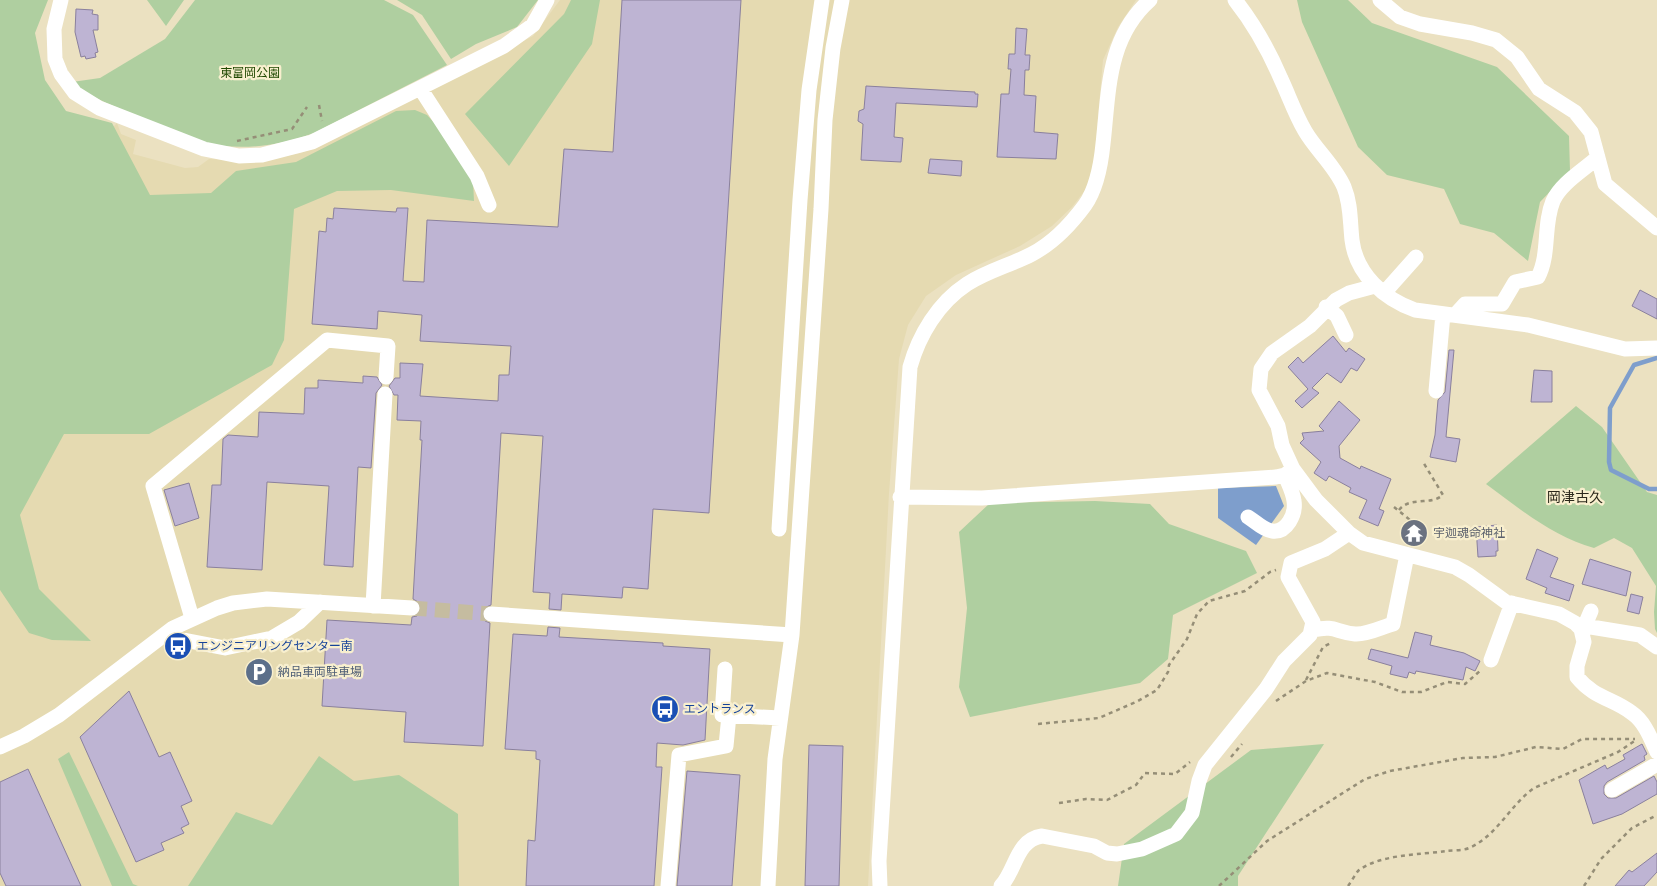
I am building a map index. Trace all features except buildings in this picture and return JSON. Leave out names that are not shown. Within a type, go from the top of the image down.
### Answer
[{"type":"street","points":[[61,0],[54,29],[56,59],[61,74],[75,92],[99,108],[213,152],[239,156],[262,155],[312,142],[420,88],[519,37],[533,25],[547,0]]},
{"type":"street","points":[[779,529],[809,90],[822,0]]},
{"type":"street","points":[[768,886],[775,759],[792,635],[824,142],[833,48],[842,0]]},
{"type":"street","points":[[880,886],[879,862],[900,497],[910,367],[920,338],[944,304],[966,284],[1033,254],[1046,245],[1069,224],[1086,203],[1099,172],[1116,50],[1132,20],[1150,0]]},
{"type":"street","points":[[1235,0],[1263,42],[1306,133],[1344,186],[1348,201],[1355,254],[1368,278],[1379,289],[1400,305],[1415,310],[1528,325],[1625,349],[1657,348]]},
{"type":"street","points":[[1380,0],[1400,18],[1496,40],[1517,57],[1539,89],[1575,112],[1591,132],[1605,184],[1657,228]]},
{"type":"street","points":[[420,88],[477,176],[489,205]]},
{"type":"street","points":[[805,141],[824,142]]},
{"type":"street","points":[[1436,391],[1449,314],[1465,304],[1502,304],[1515,282],[1538,278],[1543,267],[1550,209],[1554,199],[1561,189],[1598,157]]},
{"type":"street","points":[[1248,517],[1272,532],[1278,531],[1288,523],[1294,511],[1289,472],[1278,426],[1259,390],[1261,368],[1272,353],[1310,326],[1326,307],[1349,293],[1379,289],[1416,257]]},
{"type":"street","points":[[1326,307],[1337,316],[1346,335]]},
{"type":"street","points":[[192,618],[153,486],[327,340],[388,346],[386,377]]},
{"type":"street","points":[[373,606],[385,394]]},
{"type":"street","points":[[900,497],[982,498],[1289,472]]},
{"type":"street","points":[[1289,472],[1349,533],[1363,543],[1409,546],[1469,575],[1506,602],[1558,614],[1581,628],[1590,627],[1640,635],[1657,648]]},
{"type":"street","points":[[1001,886],[1007,880],[1023,846],[1034,837],[1042,836],[1094,846],[1107,853],[1117,854],[1142,849],[1176,834],[1192,813],[1198,781],[1205,765],[1266,689],[1284,662],[1313,630],[1314,622],[1288,577],[1291,563],[1325,549],[1349,533]]},
{"type":"street","points":[[1313,630],[1333,627],[1354,634],[1364,634],[1393,624],[1409,546]]},
{"type":"street","points":[[0,747],[24,736],[59,715],[163,636],[192,618],[233,603],[268,599],[412,608]]},
{"type":"street","points":[[163,636],[225,648],[272,638],[299,622],[320,602]]},
{"type":"street","points":[[1491,660],[1512,602]]},
{"type":"street","points":[[1581,628],[1585,625],[1591,611]]},
{"type":"street","points":[[491,614],[792,635]]},
{"type":"street","points":[[1581,628],[1584,642],[1577,666],[1577,677],[1587,689],[1633,713],[1642,736],[1657,752]]},
{"type":"street","points":[[725,669],[722,715],[780,718]]},
{"type":"street","points":[[668,886],[679,755],[726,746],[729,715]]},
{"type":"street","points":[[1612,790],[1657,764]]},
{"type":"path","points":[[232,141],[292,129],[307,107]]},
{"type":"path","points":[[1399,510],[1408,502],[1435,500],[1443,495],[1423,462]]},
{"type":"path","points":[[1394,507],[1410,522],[1409,546]]},
{"type":"path","points":[[1409,546],[1413,535]]},
{"type":"path","points":[[1038,724],[1099,718],[1151,694],[1157,690],[1168,672],[1169,665],[1187,639],[1197,614],[1209,601],[1245,591],[1270,572],[1291,563]]},
{"type":"path","points":[[1306,681],[1323,647],[1336,640],[1332,633],[1333,627]]},
{"type":"path","points":[[1271,708],[1276,701],[1306,681],[1327,673],[1375,682],[1402,692],[1421,692],[1447,682],[1465,684],[1491,660]]},
{"type":"path","points":[[1219,886],[1267,841],[1366,779],[1390,771],[1463,758],[1495,757],[1536,747],[1563,749],[1582,740],[1642,736]]},
{"type":"path","points":[[1348,886],[1358,871],[1372,864],[1394,858],[1467,848],[1480,842],[1500,824],[1524,795],[1534,788],[1618,752],[1642,736]]},
{"type":"path","points":[[1226,761],[1244,742]]},
{"type":"path","points":[[1172,779],[1197,757]]},
{"type":"path","points":[[1059,803],[1086,799],[1107,800],[1136,785],[1145,772],[1176,774]]},
{"type":"path","points":[[1584,886],[1602,859],[1632,828],[1657,815]]},
{"type":"shaded area","points":[[560,0],[1136,0],[1118,27],[1103,60],[1094,162],[1086,189],[1072,207],[1052,226],[1020,246],[956,275],[926,296],[908,325],[899,359],[889,493],[868,886],[0,886],[0,242],[117,123],[121,134],[136,140],[133,154],[185,168],[198,167],[209,159],[256,161],[301,153],[330,141],[533,36]]},
{"type":"green space","points":[[0,0],[48,0],[35,33],[45,80],[66,111],[112,123],[150,195],[211,193],[236,171],[296,162],[396,111],[415,110],[427,115],[441,130],[473,181],[474,201],[391,190],[337,191],[294,209],[284,340],[272,365],[149,434],[64,434],[20,515],[39,589],[91,641],[52,640],[29,633],[0,590]]},
{"type":"green space","points":[[147,0],[184,0],[166,26]]},
{"type":"green space","name":"東富岡公園","points":[[195,0],[384,0],[413,15],[447,65],[314,133],[274,144],[247,147],[205,143],[189,138],[105,102],[72,82],[100,78],[165,39]]},
{"type":"green space","points":[[397,0],[538,0],[517,27],[476,44],[451,59],[422,15]]},
{"type":"green space","points":[[571,0],[600,0],[592,44],[509,166],[465,114],[564,14]]},
{"type":"green space","points":[[1297,0],[1348,0],[1372,23],[1497,67],[1569,136],[1570,171],[1540,202],[1528,261],[1494,233],[1460,224],[1444,189],[1387,175],[1358,147],[1302,22]]},
{"type":"green space","points":[[1576,406],[1602,427],[1647,492],[1657,495],[1657,633],[1654,612],[1656,586],[1632,548],[1614,538],[1594,548],[1565,537],[1537,521],[1486,484]]},
{"type":"green space","points":[[1095,501],[1150,504],[1169,524],[1246,551],[1257,573],[1173,615],[1168,659],[1140,683],[970,717],[959,687],[967,608],[959,532],[990,503]]},
{"type":"green space","points":[[1324,744],[1238,876],[1238,886],[1118,886],[1124,844],[1251,750]]},
{"type":"green space","points":[[69,752],[133,884],[138,886],[112,886],[58,759]]},
{"type":"green space","points":[[319,756],[354,781],[399,775],[458,814],[459,886],[188,886],[236,812],[272,825]]},
{"type":"water","points":[[1276,486],[1284,506],[1256,545],[1218,518],[1218,488]]},
{"type":"waterway","points":[[1657,358],[1634,365],[1610,408],[1609,462],[1611,470],[1649,489],[1657,489]]},
{"type":"tunnel","points":[[412,608],[491,614]]},
{"type":"place","name":"宇迦魂命神社","points":[[1414,533]]},
{"type":"place","name":"エンジニアリングセンター南","points":[[178,646]]},
{"type":"place","name":"納品車両駐車場","points":[[259,672]]},
{"type":"place","name":"エントランス","points":[[665,709]]},
{"type":"district","name":"岡津古久","points":[[1575,497]]}]
